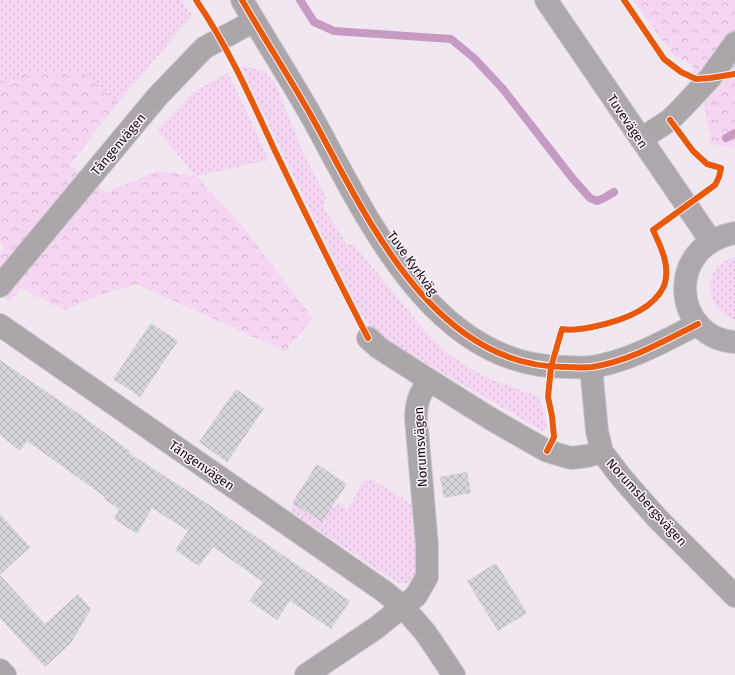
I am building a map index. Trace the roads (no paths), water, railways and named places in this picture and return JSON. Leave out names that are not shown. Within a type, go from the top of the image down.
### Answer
[{"type":"main road","name":"Tuvevägen","points":[[546,0],[711,241]]},
{"type":"main road","points":[[735,233],[724,235],[711,241],[700,249],[692,260],[687,273],[685,286],[686,299],[690,312],[698,324],[708,333],[720,339],[735,342]]},
{"type":"street","name":"Tuve Kyrkväg","points":[[242,0],[312,117],[355,197],[397,264],[422,296],[448,322],[483,345],[509,357],[530,364],[552,367],[591,367],[619,360],[665,341],[698,324]]},
{"type":"street","name":"Tångenvägen","points":[[0,286],[157,97],[204,48],[254,22]]},
{"type":"street","points":[[641,139],[670,120],[682,108],[710,78],[735,43]]},
{"type":"street","name":"Tångenvägen","points":[[0,325],[385,592],[403,607]]},
{"type":"street","points":[[368,338],[379,348],[429,380],[547,451],[570,458],[602,452]]},
{"type":"street","name":"Norumsbergsvägen","points":[[591,367],[597,431],[602,452],[621,477],[657,518],[735,596]]},
{"type":"street","name":"Norumsvägen","points":[[306,675],[376,628],[403,607],[416,596],[427,577],[427,545],[416,405],[429,380]]},
{"type":"street","points":[[403,607],[425,632],[454,675]]},
{"type":"street","points":[[0,670],[4,675]]},
{"type":"waterway","points":[[300,0],[314,22],[334,31],[451,39],[474,58],[503,89],[573,179],[590,198],[597,201],[614,192]]},
{"type":"waterway","points":[[726,138],[735,133]]}]
